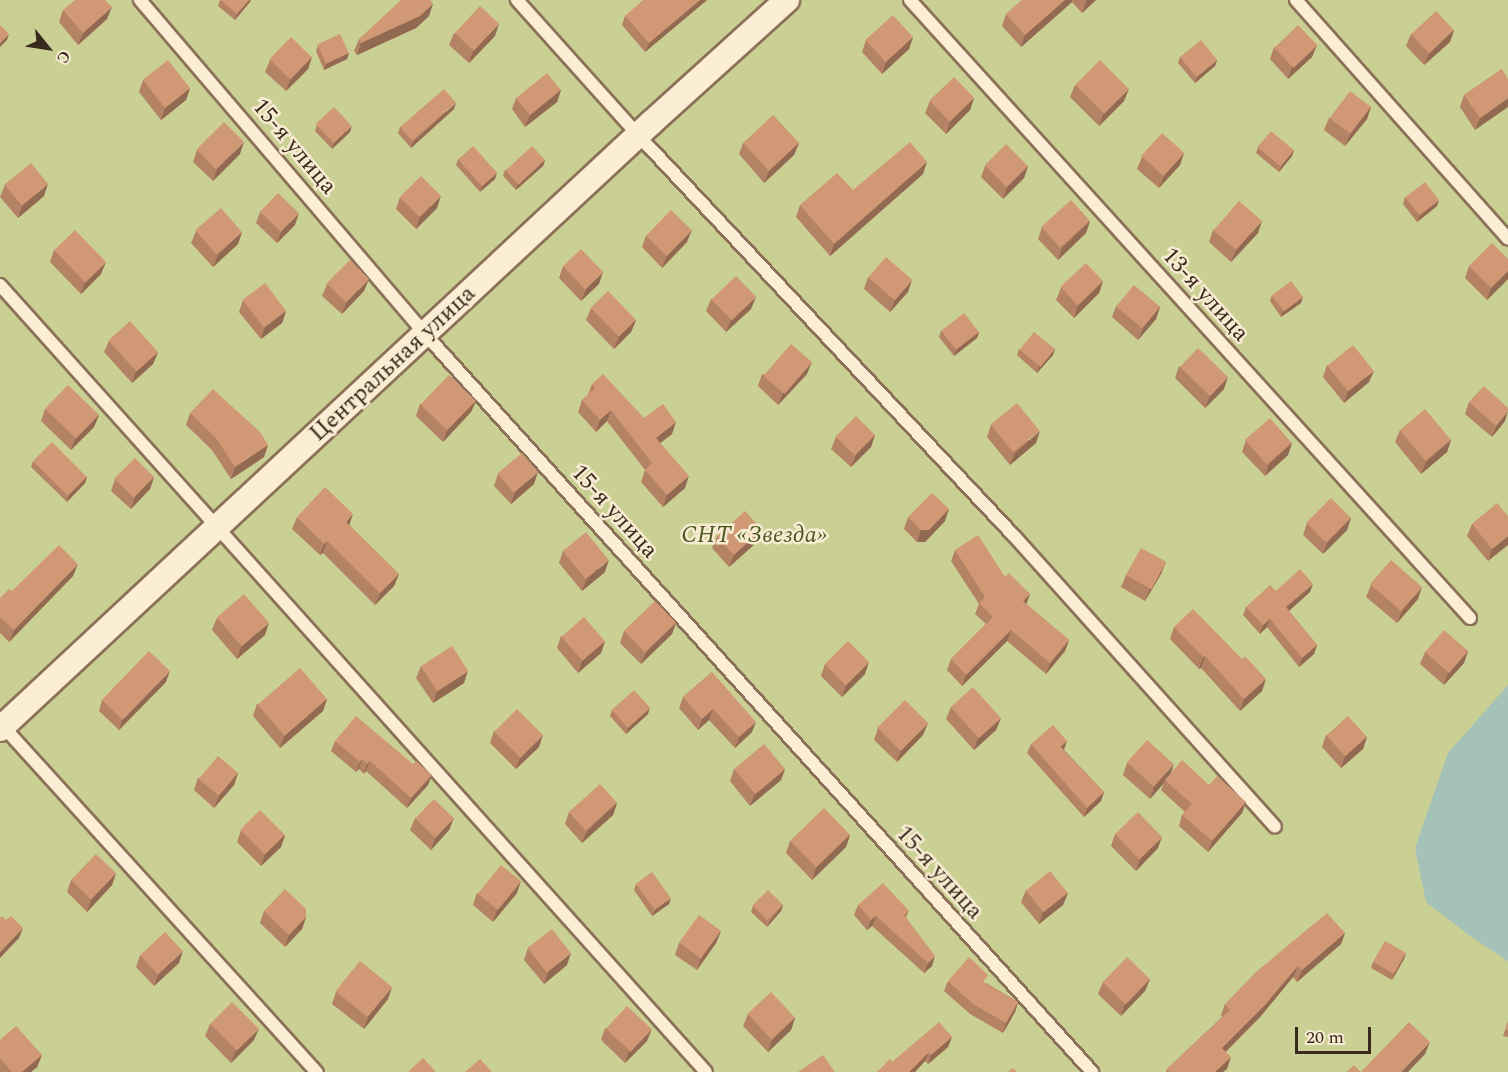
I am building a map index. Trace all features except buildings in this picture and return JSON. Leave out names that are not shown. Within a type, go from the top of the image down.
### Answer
[{"type":"street","name":"Центральная улица","points":[[1,726],[638,135],[787,0]]},
{"type":"lane","name":"15-я улица","points":[[140,0],[425,334],[1065,1045],[1092,1072]]},
{"type":"lane","points":[[517,0],[638,135],[1015,537],[1275,827]]},
{"type":"lane","name":"13-я улица","points":[[910,0],[1470,618]]},
{"type":"lane","points":[[1296,0],[1508,239]]},
{"type":"lane","points":[[0,285],[706,1072]]},
{"type":"lane","points":[[1,726],[317,1072]]},
{"type":"green space","name":"СНТ «Звезда»","points":[[0,0],[1508,0],[1508,1072],[0,1072]]},
{"type":"water","points":[[1508,685],[1508,961],[1470,936],[1426,902],[1415,848],[1448,753]]}]
